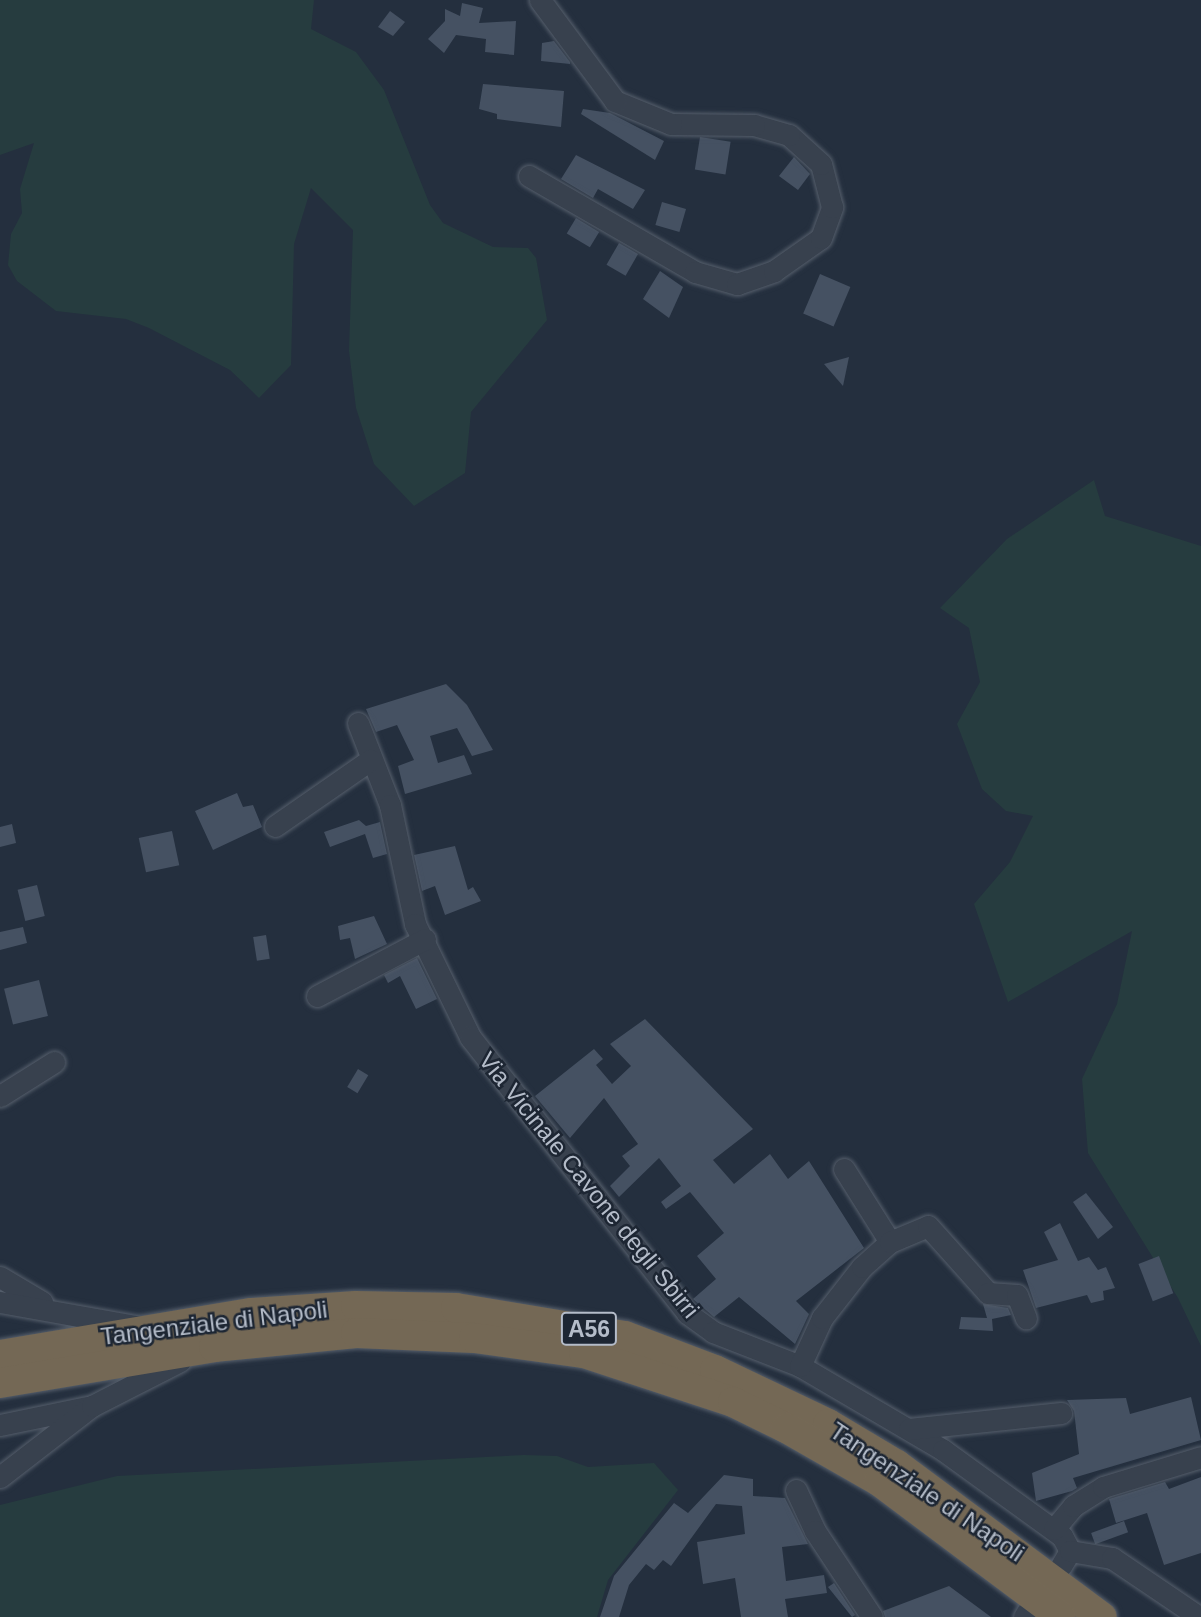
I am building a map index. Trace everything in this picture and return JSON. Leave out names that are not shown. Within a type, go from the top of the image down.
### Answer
[{"type":"highway","name":"Tangenziale di Napoli","points":[[0,1354],[266,1312],[408,1306],[468,1310],[625,1336],[715,1370],[828,1424],[897,1465],[1065,1581],[1102,1617]]},
{"type":"highway","name":"Tangenziale di Napoli","points":[[0,1383],[214,1347],[410,1334],[532,1343],[643,1369],[765,1417],[1065,1581]]},
{"type":"highway","points":[[1065,1581],[1127,1617]]},
{"type":"street","points":[[529,176],[695,272],[724,282],[751,282],[821,238],[832,206],[821,164],[789,135],[754,125],[671,124],[615,101],[602,91],[540,0]]},
{"type":"street","name":"Via Vicinale Cavone degli Sbirri","points":[[358,723],[370,760],[390,805],[415,924],[425,939],[470,1037],[687,1313],[713,1332],[800,1366],[909,1429],[1054,1529],[1065,1581]]},
{"type":"street","points":[[275,826],[370,760]]},
{"type":"street","points":[[317,996],[425,939]]},
{"type":"street","points":[[0,1096],[54,1062]]},
{"type":"street","points":[[844,1169],[890,1242]]},
{"type":"street","points":[[800,1366],[822,1318],[862,1267],[890,1242],[928,1226],[988,1293],[1017,1295],[1026,1318]]},
{"type":"street","points":[[0,1277],[54,1308]]},
{"type":"street","points":[[0,1302],[54,1308],[149,1329]]},
{"type":"street","points":[[0,1477],[92,1406],[139,1378],[214,1347]]},
{"type":"street","points":[[0,1425],[92,1406]]},
{"type":"street","points":[[909,1429],[1061,1413]]},
{"type":"street","points":[[1054,1529],[1073,1506],[1103,1487],[1201,1457]]},
{"type":"street","points":[[796,1490],[815,1531],[871,1616]]},
{"type":"street","points":[[1065,1581],[1112,1558],[1199,1617]]},
{"type":"green space","points":[[0,0],[314,0],[311,29],[356,52],[384,90],[430,205],[443,223],[493,247],[528,248],[536,258],[547,320],[471,412],[465,473],[414,506],[374,464],[356,408],[349,351],[353,230],[311,188],[294,244],[291,365],[259,398],[230,370],[149,328],[126,319],[56,311],[17,281],[8,265],[11,234],[22,213],[20,189],[34,143],[0,155]]},
{"type":"green space","points":[[1094,480],[1105,516],[1201,546],[1201,1346],[1178,1298],[1088,1153],[1082,1079],[1117,1004],[1132,931],[1008,1002],[974,904],[1010,862],[1033,816],[1006,811],[982,789],[957,724],[980,682],[969,628],[940,608],[1007,539]]},
{"type":"green space","points":[[524,1455],[557,1456],[588,1467],[654,1463],[678,1490],[608,1580],[597,1617],[0,1617],[0,1505],[117,1476]]},
{"type":"building","points":[[462,3],[483,8],[479,23],[516,21],[514,55],[485,52],[486,39],[456,35],[444,53],[428,39],[445,21],[445,9],[460,16]]},
{"type":"building","points":[[390,11],[405,22],[393,36],[378,27]]},
{"type":"building","points":[[554,41],[570,64],[541,61],[542,43]]},
{"type":"building","points":[[483,84],[564,91],[561,127],[497,119],[497,114],[479,109]]},
{"type":"building","points":[[583,109],[610,113],[664,141],[655,160],[581,114]]},
{"type":"building","points":[[700,137],[731,142],[725,174],[695,170]]},
{"type":"building","points":[[576,155],[645,190],[633,209],[598,189],[593,198],[561,179]]},
{"type":"building","points":[[794,157],[810,174],[798,190],[779,176]]},
{"type":"building","points":[[662,202],[686,209],[679,232],[655,225]]},
{"type":"building","points":[[576,218],[599,232],[590,247],[567,233]]},
{"type":"building","points":[[619,243],[638,254],[626,276],[606,265]]},
{"type":"building","points":[[660,271],[683,287],[669,318],[643,299]]},
{"type":"building","points":[[820,274],[850,287],[834,326],[803,314]]},
{"type":"building","points":[[849,357],[843,386],[824,364]]},
{"type":"building","points":[[446,684],[467,705],[493,750],[472,756],[457,728],[430,736],[438,763],[464,755],[472,774],[405,794],[398,766],[414,760],[397,725],[376,732],[366,709]]},
{"type":"building","points":[[237,793],[243,807],[253,805],[262,827],[213,850],[195,811]]},
{"type":"building","points":[[359,820],[366,826],[380,822],[387,854],[373,858],[365,834],[330,847],[324,832]]},
{"type":"building","points":[[12,824],[16,843],[0,847],[0,827]]},
{"type":"building","points":[[172,831],[179,865],[146,872],[139,838]]},
{"type":"building","points":[[455,846],[468,890],[473,887],[481,901],[445,915],[435,886],[422,891],[414,855]]},
{"type":"building","points":[[37,885],[45,916],[25,921],[18,890]]},
{"type":"building","points":[[374,916],[387,944],[355,959],[350,938],[340,940],[338,926]]},
{"type":"building","points":[[23,927],[27,943],[0,950],[0,932]]},
{"type":"building","points":[[266,935],[270,959],[257,961],[253,937]]},
{"type":"building","points":[[417,958],[437,999],[416,1009],[400,976],[388,983],[384,975]]},
{"type":"building","points":[[39,980],[48,1016],[13,1025],[4,989]]},
{"type":"building","points":[[645,1019],[753,1129],[713,1160],[734,1184],[770,1154],[788,1179],[809,1161],[864,1248],[796,1301],[809,1314],[795,1344],[739,1297],[714,1317],[693,1299],[716,1279],[697,1256],[724,1233],[690,1192],[666,1209],[661,1202],[681,1186],[659,1158],[619,1197],[610,1186],[630,1166],[622,1156],[638,1144],[604,1098],[570,1138],[535,1096],[594,1049],[603,1059],[596,1065],[612,1084],[631,1066],[610,1044]]},
{"type":"building","points":[[358,1069],[368,1075],[357,1093],[347,1087]]},
{"type":"building","points":[[1086,1193],[1113,1227],[1098,1239],[1073,1202]]},
{"type":"building","points":[[1060,1223],[1078,1261],[1089,1257],[1098,1270],[1106,1267],[1115,1288],[1103,1291],[1104,1300],[1091,1303],[1087,1295],[1036,1308],[1023,1270],[1058,1260],[1044,1232]]},
{"type":"building","points":[[1159,1256],[1173,1293],[1153,1301],[1138,1264]]},
{"type":"building","points":[[983,1304],[1008,1308],[1011,1315],[992,1319],[993,1331],[959,1329],[961,1317],[987,1318]]},
{"type":"building","points":[[1191,1397],[1201,1440],[1073,1478],[1077,1488],[1036,1501],[1032,1473],[1079,1454],[1074,1411],[1067,1400],[1126,1398],[1130,1414]]},
{"type":"building","points":[[724,1475],[753,1479],[753,1496],[785,1498],[808,1544],[782,1547],[786,1581],[824,1575],[827,1593],[785,1599],[788,1617],[741,1617],[735,1578],[703,1584],[697,1542],[745,1534],[742,1506],[716,1504],[671,1566],[663,1560],[654,1570],[646,1564],[629,1585],[619,1617],[600,1617],[614,1576],[674,1503],[688,1513]]},
{"type":"building","points":[[1201,1477],[1201,1553],[1164,1565],[1147,1513],[1116,1523],[1109,1499],[1165,1482],[1169,1489]]},
{"type":"building","points":[[1124,1521],[1128,1532],[1095,1544],[1091,1533]]},
{"type":"building","points":[[834,1583],[855,1615],[852,1617],[828,1587]]},
{"type":"building","points":[[949,1586],[991,1617],[885,1617],[883,1611]]}]
